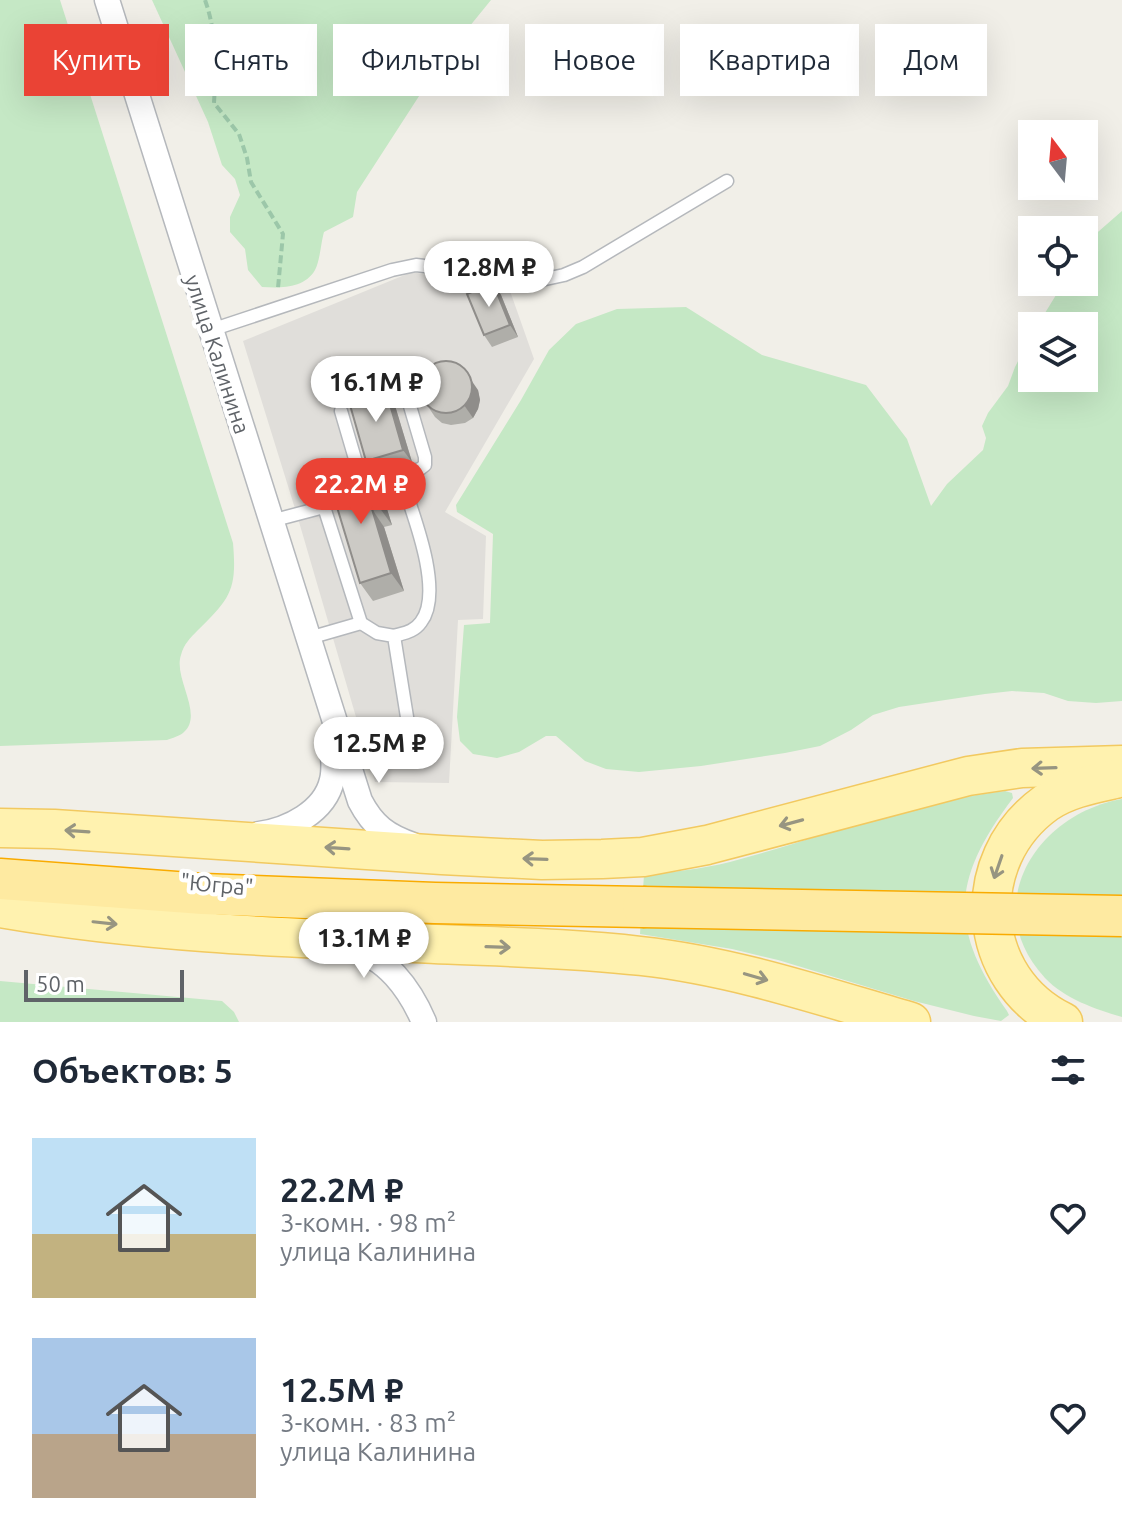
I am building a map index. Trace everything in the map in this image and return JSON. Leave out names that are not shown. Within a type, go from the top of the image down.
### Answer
[{"type":"highway","name":"\"Югра\"","points":[[0,862],[435,903]]},
{"type":"highway","name":"\"Югра\"","points":[[0,879],[203,894],[435,903],[1122,916]]},
{"type":"main road","points":[[0,828],[542,860],[643,857],[707,845],[968,776],[1022,768],[1122,765]]},
{"type":"main road","points":[[1063,1022],[1030,999],[1012,976],[999,951],[992,920],[994,875],[1012,838],[1048,802],[1072,791],[1122,778]]},
{"type":"main road","points":[[0,908],[126,925],[643,956],[746,974],[911,1022]]},
{"type":"street","name":"улица Калинина","points":[[107,0],[329,707]]},
{"type":"street","points":[[213,840],[269,833],[289,826],[317,807],[332,781],[334,766],[329,707]]},
{"type":"street","points":[[329,707],[366,813],[380,829],[395,839],[442,855]]},
{"type":"street","points":[[308,938],[356,949],[385,965],[415,1003],[424,1022]]},
{"type":"lane","points":[[211,330],[392,270],[416,265],[541,280],[564,275],[583,267],[727,181]]},
{"type":"lane","points":[[271,521],[324,507],[340,493],[425,465],[402,379]]},
{"type":"lane","points":[[341,411],[363,486]]},
{"type":"lane","points":[[324,507],[361,623],[377,633],[394,636],[413,631],[423,620],[429,574],[400,475]]},
{"type":"lane","points":[[309,638],[361,623]]},
{"type":"lane","points":[[394,636],[411,742]]},
{"type":"path","points":[[205,0],[212,20],[214,103],[239,134],[251,182],[283,234],[278,288]]},
{"type":"shaded area","points":[[412,272],[510,291],[534,359],[445,512],[486,536],[483,619],[458,620],[449,783],[375,782],[243,341]]},
{"type":"green space","points":[[0,0],[60,0],[68,24],[24,24],[24,96],[91,96],[233,543],[234,572],[225,601],[188,641],[181,655],[181,674],[191,716],[182,733],[167,740],[0,746]]},
{"type":"green space","points":[[152,0],[491,0],[471,24],[333,24],[333,96],[419,96],[357,192],[353,217],[324,232],[315,270],[305,281],[291,286],[262,287],[248,270],[245,249],[230,232],[230,217],[240,195],[235,179],[222,165],[196,96],[317,96],[317,24],[185,24],[185,72],[169,37],[169,24],[163,24]]},
{"type":"green space","points":[[1122,211],[1122,701],[1068,701],[1044,693],[1012,691],[985,694],[899,707],[873,715],[820,746],[701,766],[639,772],[606,769],[585,761],[556,736],[546,736],[519,752],[497,758],[473,754],[460,741],[457,717],[464,625],[490,623],[493,534],[457,512],[456,505],[549,350],[576,324],[617,309],[686,307],[762,355],[866,385],[907,439],[931,506],[947,484],[983,450],[986,438],[982,426],[1008,386],[1018,361],[1018,392],[1098,392],[1098,312],[1046,312],[1055,296],[1098,296],[1098,232]]},
{"type":"green space","points":[[1005,791],[1012,793],[1013,798],[978,854],[965,903],[974,954],[1009,1015],[1001,1021],[914,1001],[778,960],[640,934],[644,875],[730,862],[900,812]]},
{"type":"green space","points":[[1122,799],[1122,1017],[1081,1002],[1045,978],[1026,950],[1017,922],[1017,894],[1026,867],[1042,843],[1064,823],[1091,808]]},
{"type":"green space","points":[[0,981],[222,1001],[234,1012],[239,1022],[0,1022]]},
{"type":"building","points":[[493,283],[510,325],[484,335],[467,294]]},
{"type":"building","points":[[446,361],[464,369],[472,387],[464,405],[446,413],[428,405],[420,387],[428,369]]},
{"type":"building","points":[[385,387],[403,450],[366,461],[348,398]]},
{"type":"building","points":[[368,472],[379,507],[372,509],[391,573],[360,583],[330,484]]}]
